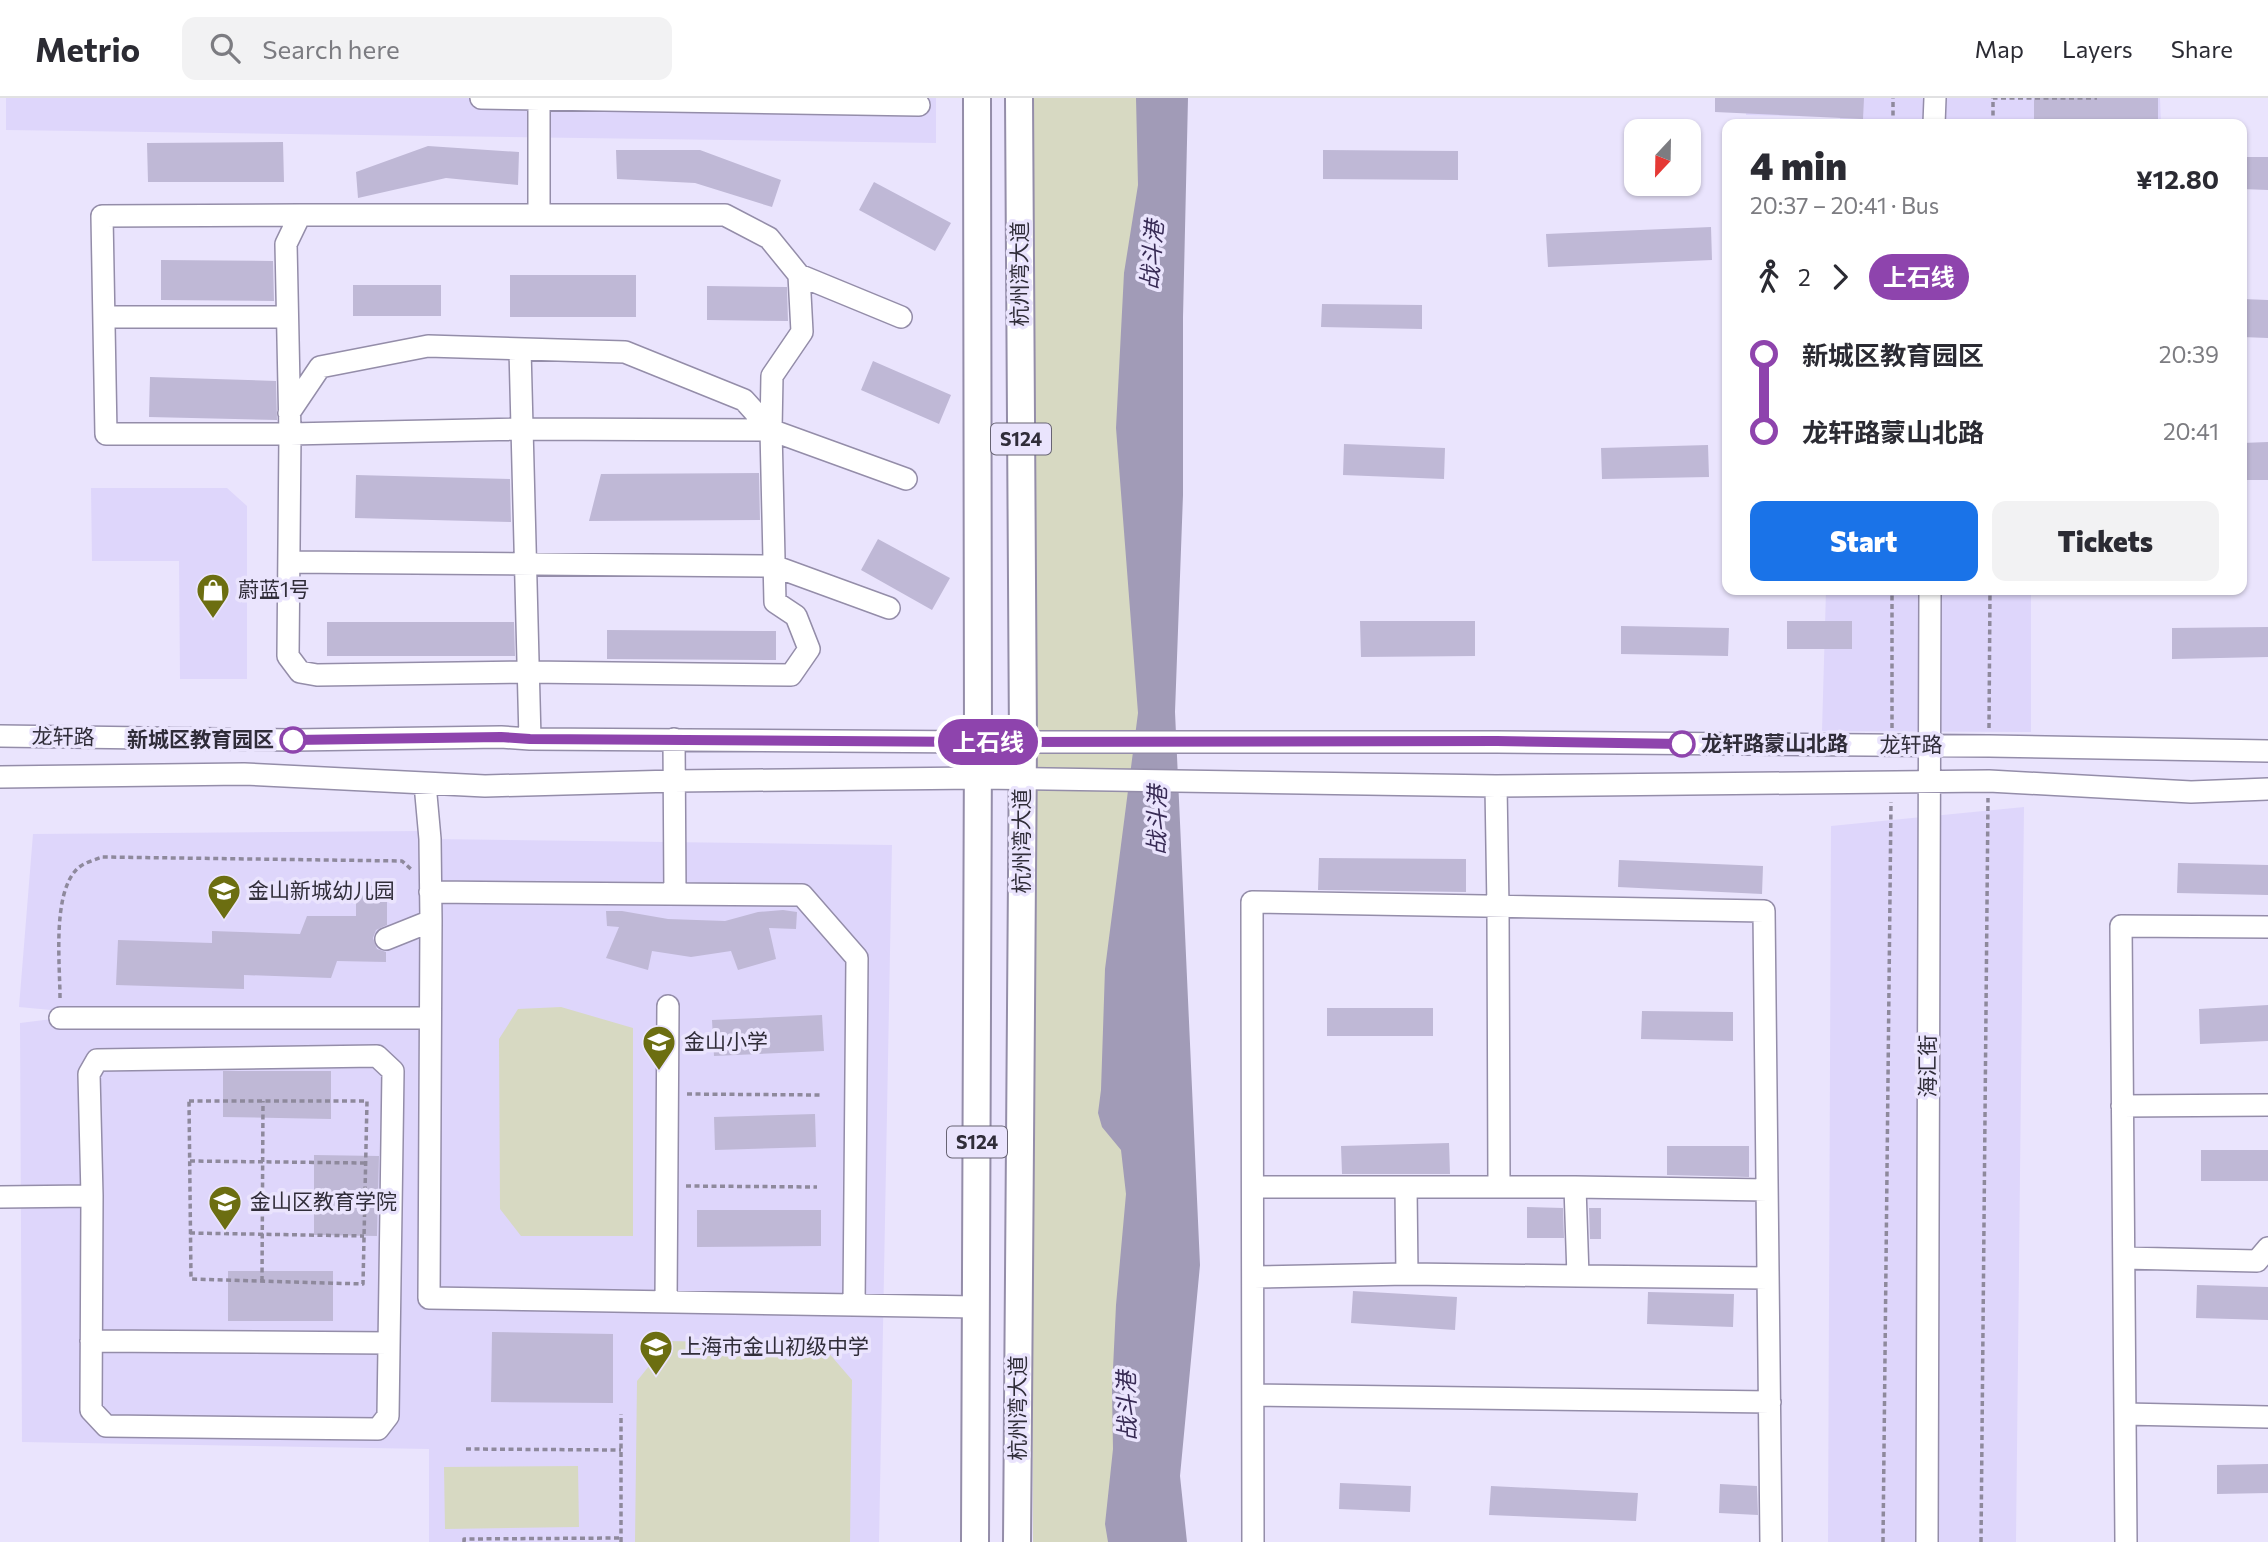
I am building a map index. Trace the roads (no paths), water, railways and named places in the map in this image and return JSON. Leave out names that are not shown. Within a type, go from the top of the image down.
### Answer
[{"type":"main road","name":"杭州湾大道","points":[[975,1542],[977,98]]},
{"type":"main road","name":"杭州湾大道","points":[[1017,1542],[1023,779],[1019,98]]},
{"type":"street","points":[[481,98],[919,105]]},
{"type":"street","points":[[539,98],[539,215]]},
{"type":"street","points":[[1934,119],[1935,98]]},
{"type":"street","points":[[300,215],[286,244],[289,413],[288,656],[300,672],[317,675],[527,672],[791,675],[809,649],[796,616],[775,602],[772,376],[802,332],[799,275]]},
{"type":"street","points":[[901,317],[799,275],[769,238],[725,215],[102,216],[106,434],[289,435],[523,429],[771,430],[906,479]]},
{"type":"street","points":[[104,317],[287,317]]},
{"type":"street","points":[[289,413],[320,367],[428,346],[625,352],[744,400],[771,430]]},
{"type":"street","points":[[520,349],[530,739]]},
{"type":"street","points":[[289,562],[774,566],[889,608]]},
{"type":"street","name":"海汇街","points":[[1927,1542],[1930,595]]},
{"type":"street","name":"龙轩路","points":[[0,736],[293,740],[501,737],[978,742],[1497,741],[2268,751]]},
{"type":"street","points":[[674,739],[675,894]]},
{"type":"street","points":[[0,777],[244,774],[485,786],[978,778],[1496,786],[1989,781],[2191,792],[2268,789]]},
{"type":"street","points":[[425,784],[430,839],[431,921],[429,1298],[976,1307]]},
{"type":"street","points":[[1496,786],[1499,1187]]},
{"type":"street","points":[[430,892],[802,895],[857,958],[854,1305]]},
{"type":"street","points":[[1253,1542],[1252,902],[1764,911],[1771,1542]]},
{"type":"street","points":[[386,939],[431,921]]},
{"type":"street","points":[[2126,1542],[2121,926],[2268,926]]},
{"type":"street","points":[[666,1302],[668,1006]]},
{"type":"street","points":[[60,1018],[430,1018]]},
{"type":"street","points":[[377,1056],[393,1071],[388,1416],[378,1429],[106,1426],[91,1410],[92,1341],[89,1074],[97,1060],[377,1056]]},
{"type":"street","points":[[2122,1106],[2268,1105]]},
{"type":"street","points":[[1253,1187],[1767,1190]]},
{"type":"street","points":[[1406,1187],[1407,1273]]},
{"type":"street","points":[[1575,1187],[1578,1276]]},
{"type":"street","points":[[0,1197],[92,1196]]},
{"type":"street","points":[[2124,1258],[2264,1257]]},
{"type":"street","points":[[1253,1277],[1407,1273],[1768,1278]]},
{"type":"street","points":[[92,1341],[388,1343]]},
{"type":"street","points":[[1253,1395],[1770,1402]]},
{"type":"street","points":[[2125,1414],[2268,1418]]},
{"type":"water","name":"战斗港","points":[[1136,98],[1188,98],[1183,317],[1183,495],[1175,712],[1200,1265],[1180,1476],[1187,1542],[1108,1542],[1105,1524],[1113,1449],[1112,1390],[1116,1305],[1126,1194],[1121,1150],[1102,1127],[1098,1113],[1105,969],[1138,713],[1116,428],[1124,273],[1138,185]]},
{"type":"place","name":"蔚蓝1号","points":[[213,620]]},
{"type":"place","name":"新城区教育园区","points":[[293,740]]},
{"type":"place","name":"龙轩路蒙山北路","points":[[1682,744]]},
{"type":"place","name":"金山新城幼儿园","points":[[224,921]]},
{"type":"place","name":"金山小学","points":[[659,1072]]},
{"type":"place","name":"金山区教育学院","points":[[225,1232]]},
{"type":"place","name":"上海市金山初级中学","points":[[656,1377]]}]
